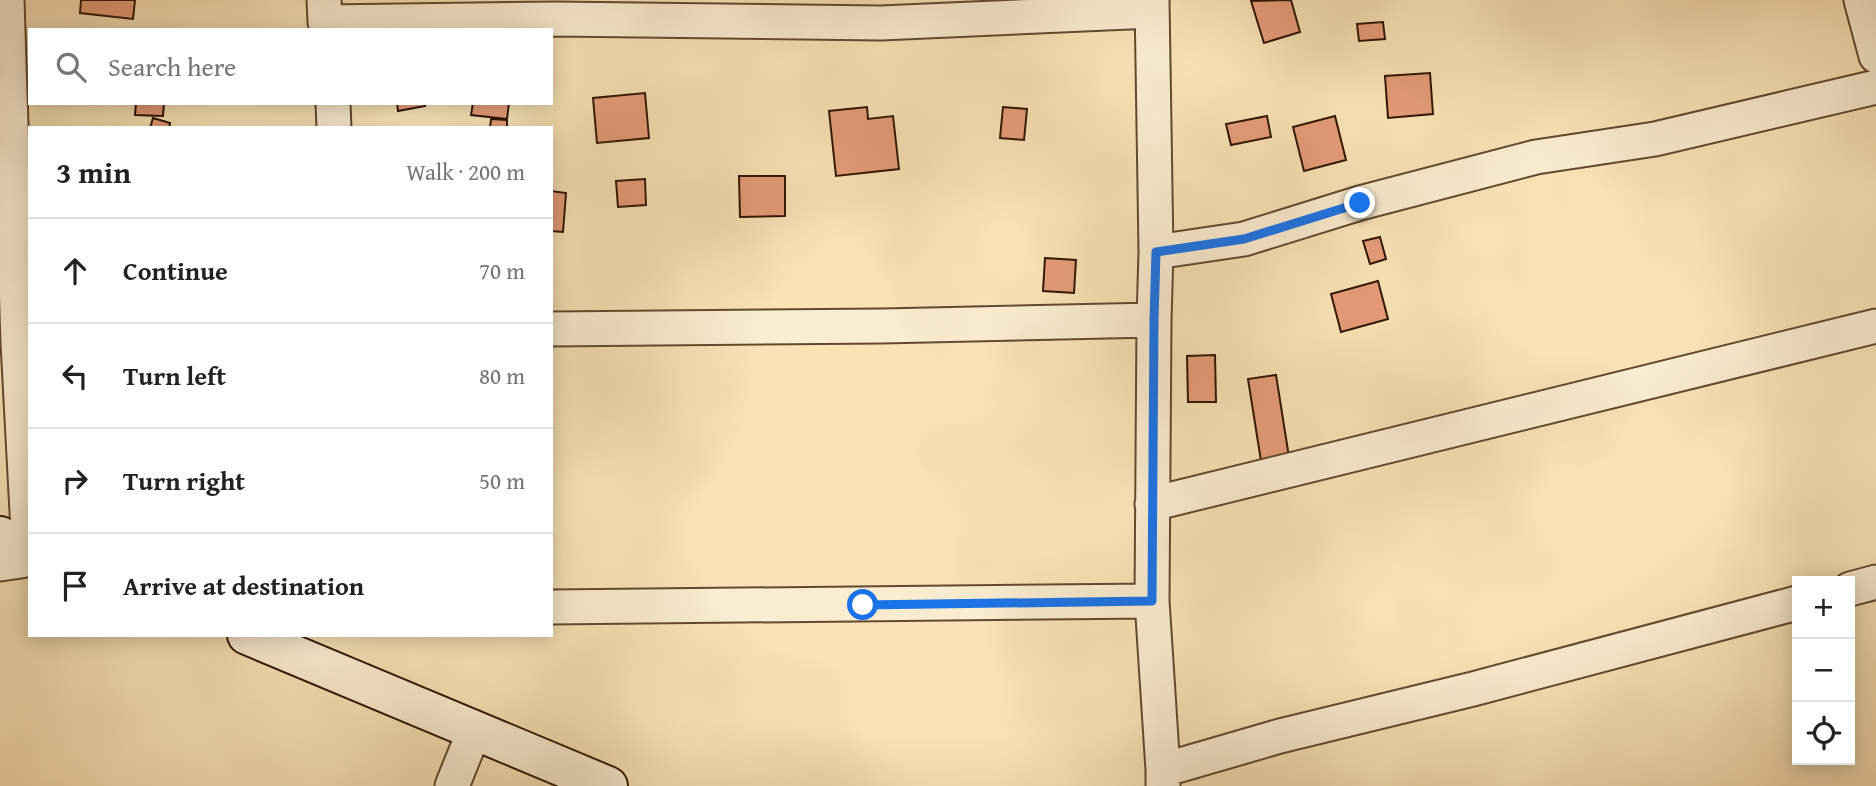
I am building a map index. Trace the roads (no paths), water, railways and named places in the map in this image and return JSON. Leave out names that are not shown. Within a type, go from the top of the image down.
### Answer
[{"type":"street","points":[[7,0],[24,342],[28,508]]},
{"type":"street","points":[[1861,0],[1876,56]]},
{"type":"street","points":[[325,17],[881,23],[1152,5],[1156,252],[1152,601],[1163,778],[1280,736],[1473,689],[1792,604]]},
{"type":"street","points":[[1156,252],[1244,239],[1360,203],[1536,157],[1655,139],[1876,87]]},
{"type":"street","points":[[333,105],[334,126]]},
{"type":"street","points":[[553,329],[882,327],[1154,320]]},
{"type":"street","points":[[1152,505],[1876,326]]},
{"type":"street","points":[[0,536],[28,550]]},
{"type":"street","points":[[0,564],[21,562],[28,552]]},
{"type":"street","points":[[1855,588],[1876,582]]},
{"type":"street","points":[[553,607],[1152,601]]},
{"type":"street","points":[[252,637],[608,786]]},
{"type":"street","points":[[452,786],[476,731]]}]
